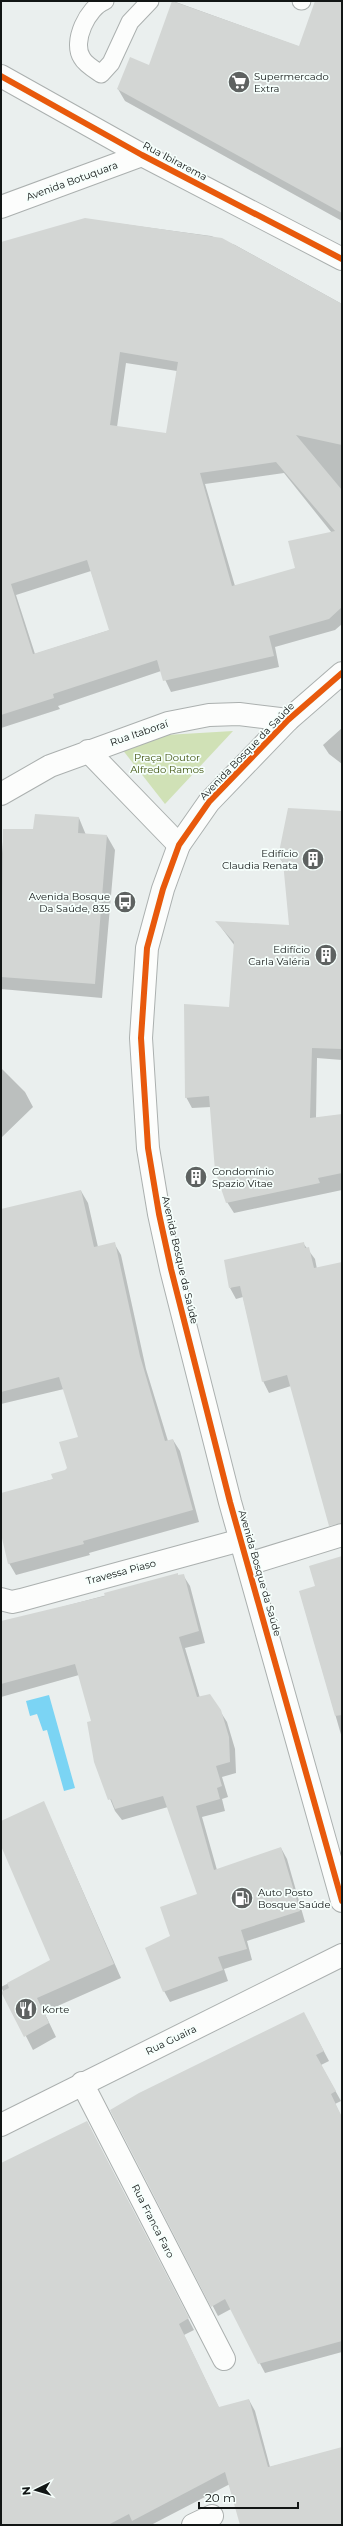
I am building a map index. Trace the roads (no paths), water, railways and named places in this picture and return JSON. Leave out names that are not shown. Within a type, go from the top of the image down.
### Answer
[{"type":"street","name":"Rua Ibirarema","points":[[1,76],[142,155],[342,259]]},
{"type":"street","name":"Avenida Botuquara","points":[[1,208],[142,155]]},
{"type":"street","name":"Avenida Bosque da Saúde","points":[[342,673],[288,720],[209,802],[179,846],[163,889],[147,948],[141,1038],[148,1148],[159,1214],[171,1269],[241,1540],[342,1902]]},
{"type":"street","name":"Rua Itaboraí","points":[[1,794],[44,769],[88,751],[168,723],[209,715],[239,714],[288,720]]},
{"type":"street","points":[[88,751],[179,846]]},
{"type":"street","points":[[248,1564],[342,1535]]},
{"type":"street","name":"Travessa Piaso","points":[[1,1600],[12,1602],[21,1600],[241,1540]]},
{"type":"street","name":"Rua Guaira","points":[[1,2125],[82,2083],[342,1956]]},
{"type":"street","name":"Rua Franca Faro","points":[[82,2083],[224,2359]]},
{"type":"lane","points":[[105,1],[84,22],[77,45],[82,59],[101,74],[111,63],[130,22],[150,1]]},
{"type":"water","points":[[49,1695],[75,1788],[64,1791],[47,1730],[43,1731],[37,1714],[30,1716],[26,1701]]},
{"type":"place","name":"Supermercado Extra","points":[[239,82]]},
{"type":"place","name":"Edifício Claudia Renata","points":[[313,859]]},
{"type":"place","name":"Avenida Bosque Da Saúde, 835","points":[[125,902]]},
{"type":"place","name":"Edifício Carla Valéria","points":[[326,955]]},
{"type":"place","name":"Condomínio Spazio Vitae","points":[[196,1177]]},
{"type":"place","name":"Auto Posto Bosque Saúde","points":[[242,1898]]},
{"type":"place","name":"Korte","points":[[26,2009]]},
{"type":"park label","name":"Praça Doutor Alfredo Ramos","points":[[167,762]]}]
